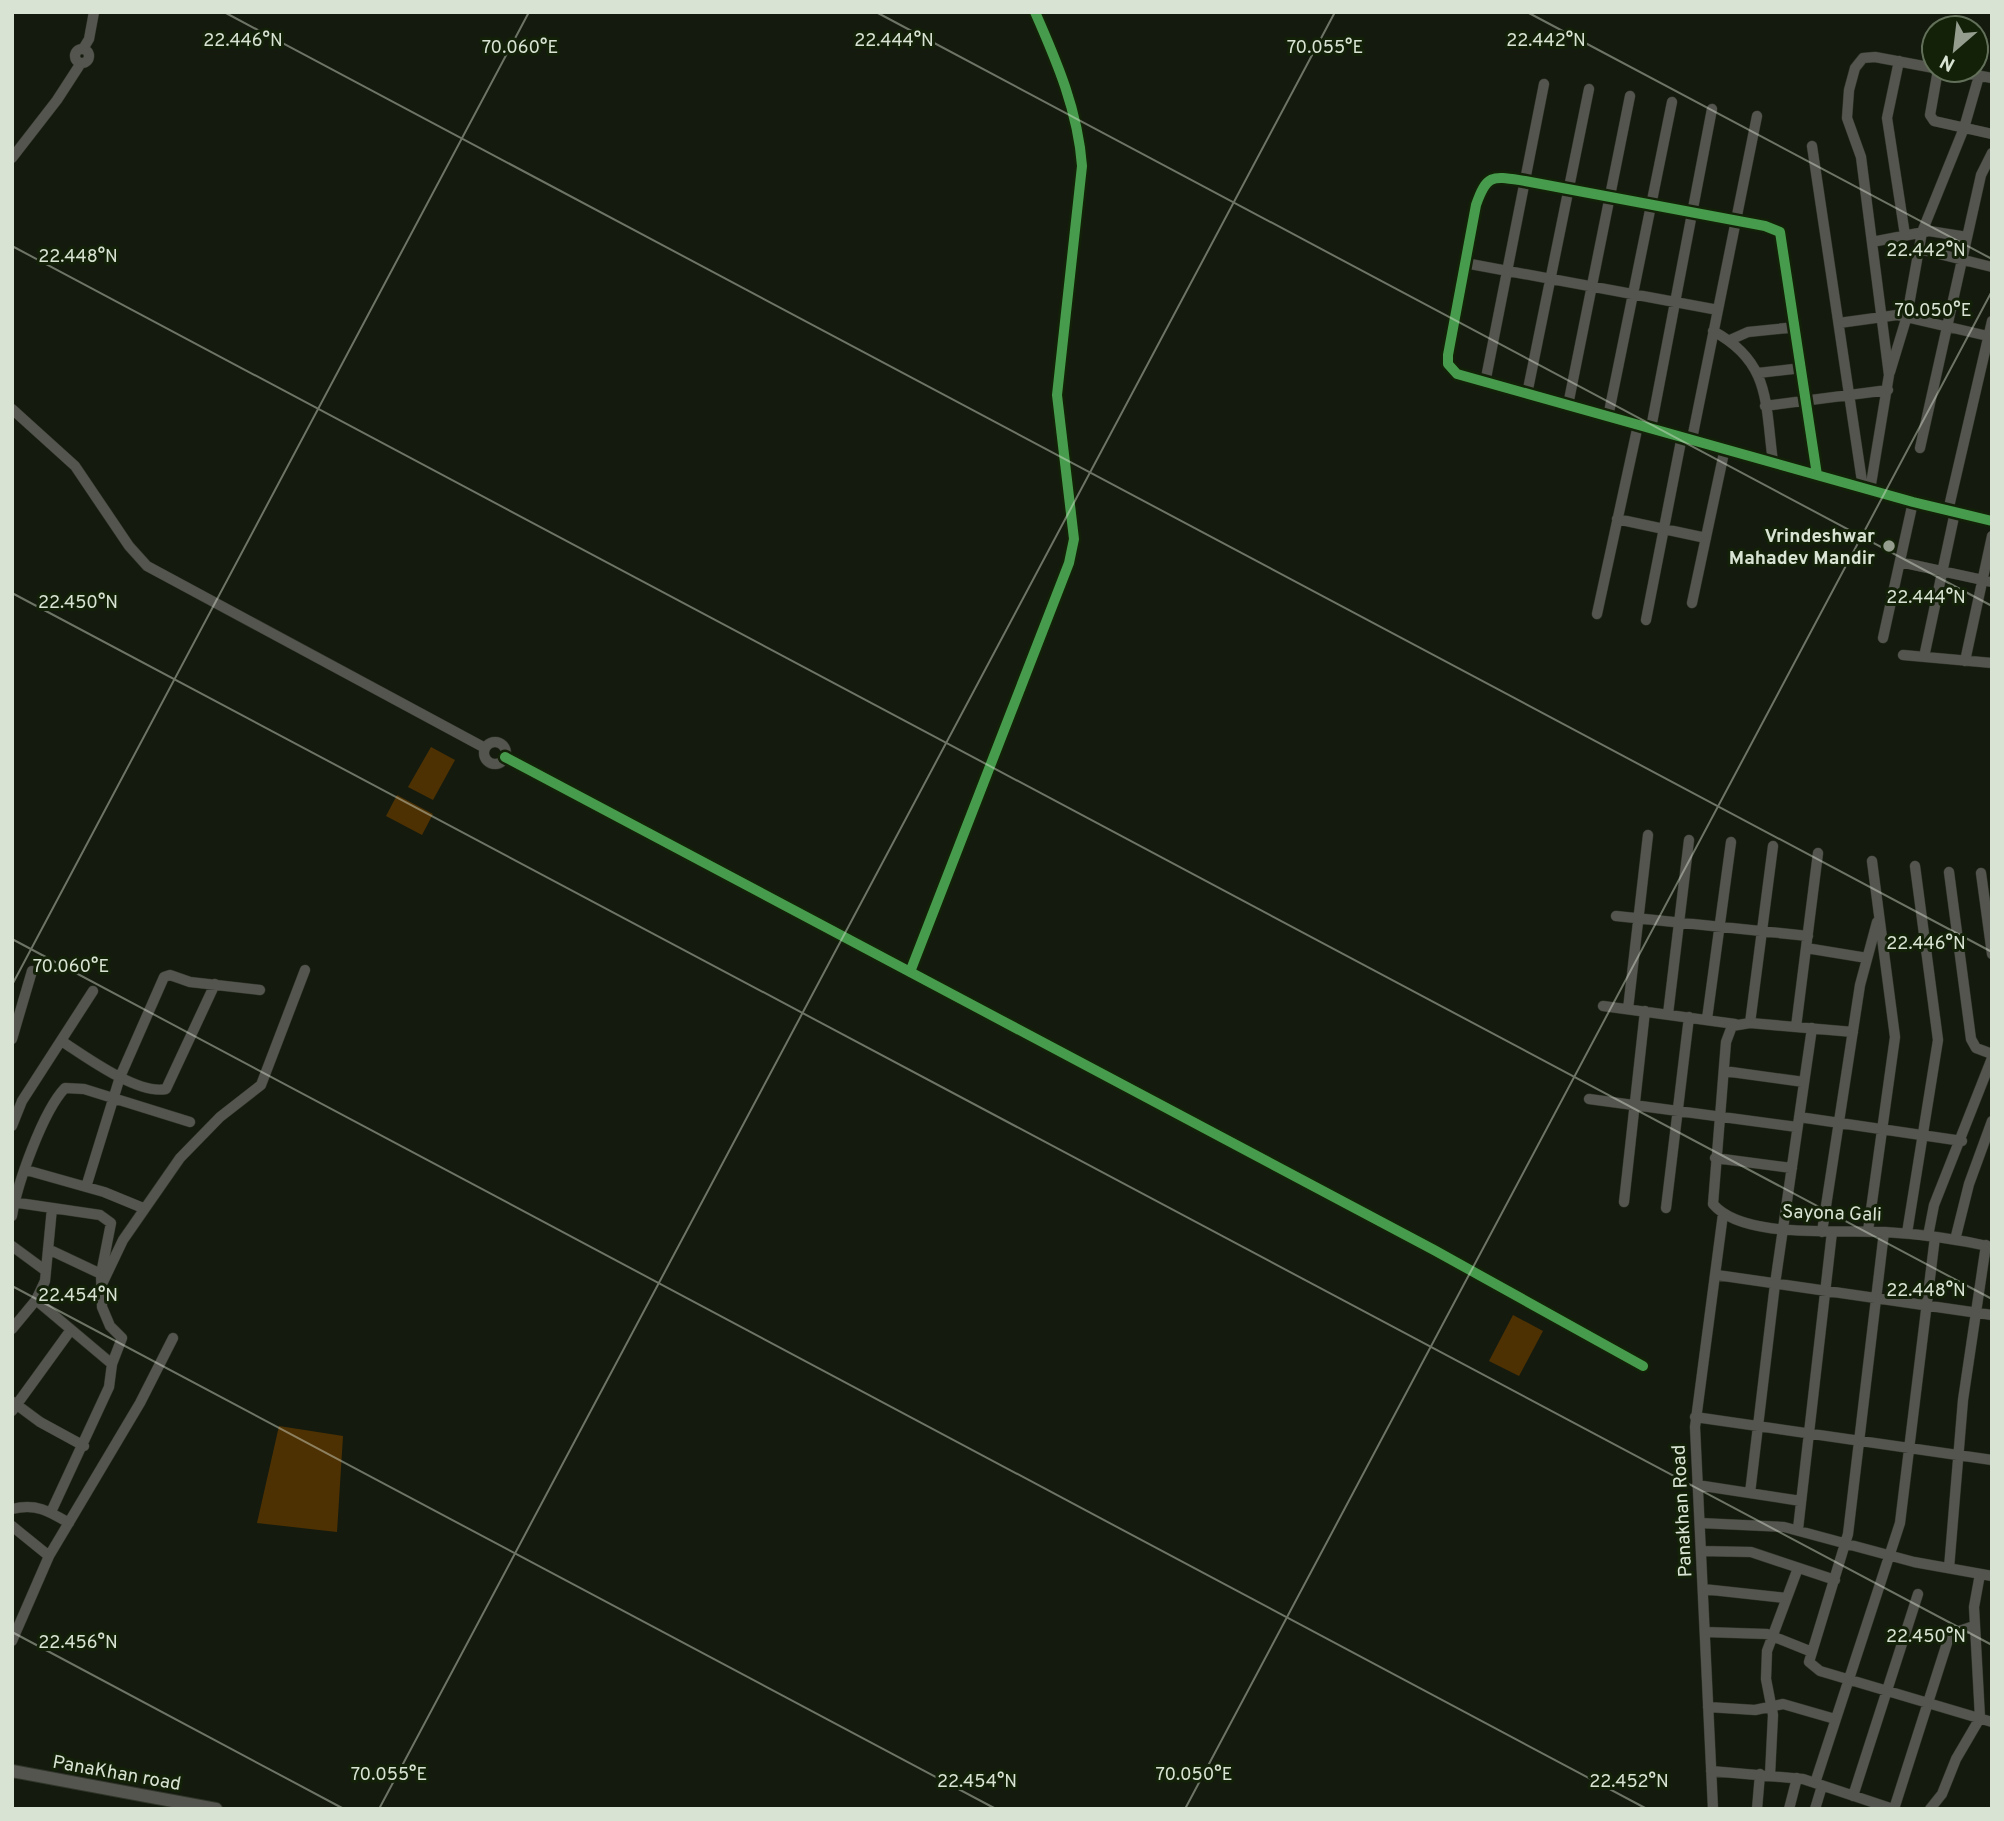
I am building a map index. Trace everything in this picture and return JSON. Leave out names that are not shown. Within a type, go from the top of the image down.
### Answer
[{"type":"street","points":[[12,158],[57,100],[81,63],[89,57],[83,49],[89,39],[94,12]]},
{"type":"street","points":[[910,972],[1069,563],[1074,539],[1057,395],[1082,166],[1080,137],[1054,55],[1035,12]]},
{"type":"street","points":[[1867,489],[1889,375],[1861,157],[1847,118],[1849,90],[1855,68],[1863,58],[1875,57],[1920,66]]},
{"type":"street","points":[[1899,61],[1887,118],[1905,235]]},
{"type":"street","points":[[1485,383],[1544,84]]},
{"type":"street","points":[[1934,84],[1930,115],[1934,121],[1992,134]]},
{"type":"street","points":[[1889,375],[1907,316],[1922,232],[1964,128],[1977,84]]},
{"type":"street","points":[[1527,394],[1589,89]]},
{"type":"street","points":[[1567,405],[1630,96]]},
{"type":"street","points":[[1608,417],[1672,102]]},
{"type":"street","points":[[1651,428],[1712,109]]},
{"type":"street","points":[[1646,620],[1663,530],[1713,331],[1757,116]]},
{"type":"street","points":[[1812,146],[1849,396],[1867,489]]},
{"type":"street","points":[[1920,448],[1981,175],[1992,153]]},
{"type":"street","points":[[1817,475],[1780,232],[1736,220],[1525,181],[1495,177],[1486,182],[1476,205],[1448,363],[1457,374],[1913,502],[1992,521]]},
{"type":"street","points":[[1872,242],[1940,231],[1967,237]]},
{"type":"street","points":[[1919,248],[1992,267]]},
{"type":"street","points":[[1465,263],[1717,310]]},
{"type":"street","points":[[1839,323],[1881,316],[1907,316],[1990,336]]},
{"type":"street","points":[[1924,657],[1992,321]]},
{"type":"street","points":[[1730,340],[1748,332],[1796,327]]},
{"type":"street","points":[[1713,331],[1730,340],[1752,360],[1758,373],[1773,462]]},
{"type":"street","points":[[1758,373],[1802,368]]},
{"type":"street","points":[[1765,405],[1888,390]]},
{"type":"street","points":[[12,409],[41,432],[75,466],[129,546],[147,566],[485,748]]},
{"type":"street","points":[[1597,614],[1639,425]]},
{"type":"street","points":[[1692,603],[1725,448]]},
{"type":"street","points":[[1883,638],[1913,502]]},
{"type":"street","points":[[1617,519],[1706,538]]},
{"type":"street","points":[[1965,661],[1987,581],[1992,536]]},
{"type":"street","points":[[1900,562],[1987,581]]},
{"type":"street","points":[[1903,655],[1992,663]]},
{"type":"street","points":[[493,742],[500,743],[505,748],[505,757],[500,763],[490,762],[485,756],[485,748],[493,742]]},
{"type":"street","points":[[505,757],[1434,1250],[1643,1366]]},
{"type":"street","points":[[1628,1009],[1648,835]]},
{"type":"street","points":[[1668,1014],[1689,840]]},
{"type":"street","points":[[1707,1020],[1731,842]]},
{"type":"street","points":[[1750,1023],[1773,846]]},
{"type":"street","points":[[1796,1027],[1818,853]]},
{"type":"street","points":[[1868,1231],[1895,1037],[1872,861]]},
{"type":"street","points":[[1907,1233],[1938,1027],[1916,866]]},
{"type":"street","points":[[1815,1809],[1818,1784],[1835,1719],[1900,1523],[1928,1306],[1934,1205],[1989,1077],[1992,1056],[1976,1048],[1971,1039],[1950,872]]},
{"type":"street","points":[[1980,873],[1992,954]]},
{"type":"street","points":[[1616,916],[1808,936]]},
{"type":"street","points":[[1798,1530],[1825,1292],[1827,1232],[1839,1122],[1867,958],[1878,919]]},
{"type":"street","points":[[1806,948],[1867,958]]},
{"type":"street","points":[[100,1289],[123,1240],[143,1208],[204,1132],[261,1085],[305,970]]},
{"type":"street","points":[[12,1039],[32,971]]},
{"type":"street","points":[[86,1186],[120,1077],[164,977],[170,975],[190,982],[261,990]]},
{"type":"street","points":[[63,1042],[120,1077],[162,1090],[170,1085],[215,984]]},
{"type":"street","points":[[12,1126],[15,1112],[63,1042],[93,991]]},
{"type":"street","points":[[1603,1006],[1735,1024],[1853,1032]]},
{"type":"street","points":[[1624,1202],[1645,1011]]},
{"type":"street","points":[[1666,1208],[1689,1017]]},
{"type":"street","points":[[1723,1214],[1713,1203],[1711,1195],[1726,1042],[1735,1024]]},
{"type":"street","points":[[1750,1493],[1782,1230],[1812,1028]]},
{"type":"street","points":[[1724,1071],[1804,1082]]},
{"type":"street","points":[[12,1216],[13,1203],[52,1105],[65,1088],[72,1087],[114,1098],[190,1122]]},
{"type":"street","points":[[1590,1099],[1720,1116],[1839,1122],[1962,1140]]},
{"type":"street","points":[[1955,1240],[1969,1184],[1992,1121]]},
{"type":"street","points":[[1715,1158],[1792,1168]]},
{"type":"street","points":[[26,1170],[86,1186],[143,1208]]},
{"type":"street","points":[[13,1203],[110,1219],[100,1289],[105,1318],[122,1338],[112,1364],[109,1387],[51,1511]]},
{"type":"street","points":[[12,1329],[36,1300],[45,1281],[52,1208]]},
{"type":"street","name":"Sayona Gali","points":[[1723,1214],[1782,1230],[1907,1233],[1989,1246]]},
{"type":"street","name":"Panakhan Road","points":[[1713,1809],[1695,1417],[1717,1275],[1723,1214]]},
{"type":"street","points":[[1884,1232],[1846,1544],[1812,1652],[1811,1666],[1992,1723]]},
{"type":"street","points":[[12,1246],[46,1270]]},
{"type":"street","points":[[1949,1568],[1964,1400],[1989,1246]]},
{"type":"street","points":[[48,1249],[101,1274]]},
{"type":"street","points":[[1717,1275],[1992,1315]]},
{"type":"street","points":[[36,1300],[112,1364]]},
{"type":"street","points":[[70,1331],[14,1405],[83,1446]]},
{"type":"street","points":[[12,1641],[49,1556],[140,1403],[173,1338]]},
{"type":"street","points":[[1695,1417],[1992,1460]]},
{"type":"street","points":[[1697,1485],[1801,1501]]},
{"type":"street","points":[[12,1509],[32,1505],[51,1511],[69,1522]]},
{"type":"street","points":[[1699,1523],[1798,1530],[1888,1556],[1992,1576]]},
{"type":"street","points":[[12,1526],[49,1556]]},
{"type":"street","points":[[1701,1551],[1751,1552],[1835,1580]]},
{"type":"street","points":[[1758,1809],[1765,1775],[1772,1706],[1765,1667],[1772,1635],[1798,1568]]},
{"type":"street","points":[[1930,1809],[1945,1789],[1956,1759],[1980,1718],[1974,1600],[1980,1574]]},
{"type":"street","points":[[1703,1589],[1786,1598]]},
{"type":"street","points":[[1853,1796],[1918,1594]]},
{"type":"street","points":[[1711,1770],[1797,1778],[1853,1796],[1871,1806],[1894,1809],[1950,1636],[1974,1626]]},
{"type":"street","points":[[1705,1632],[1772,1635],[1812,1652]]},
{"type":"street","points":[[1708,1707],[1755,1710],[1791,1706],[1835,1719]]},
{"type":"street","name":"PanaKhan road","points":[[13,1773],[216,1809]]},
{"type":"street","points":[[1789,1809],[1797,1778]]},
{"type":"shaded area","points":[[431,747],[455,760],[433,800],[408,787]]},
{"type":"shaded area","points":[[397,795],[433,814],[422,835],[386,816]]},
{"type":"shaded area","points":[[1513,1315],[1543,1331],[1519,1376],[1489,1361]]},
{"type":"shaded area","points":[[279,1426],[343,1436],[337,1532],[257,1523]]},
{"type":"cycle path","points":[[910,972],[1069,563],[1074,539],[1057,395],[1082,166],[1071,106],[1035,12]]},
{"type":"cycle path","points":[[1817,475],[1780,232],[1765,226],[1525,181],[1498,178],[1488,182],[1476,205],[1448,355],[1448,364],[1457,374],[1913,502],[1992,521]]},
{"type":"cycle path","points":[[505,757],[1434,1250],[1643,1366]]},
{"type":"place","name":"Vrindeshwar Mahadev Mandir","points":[[1889,546]]}]
